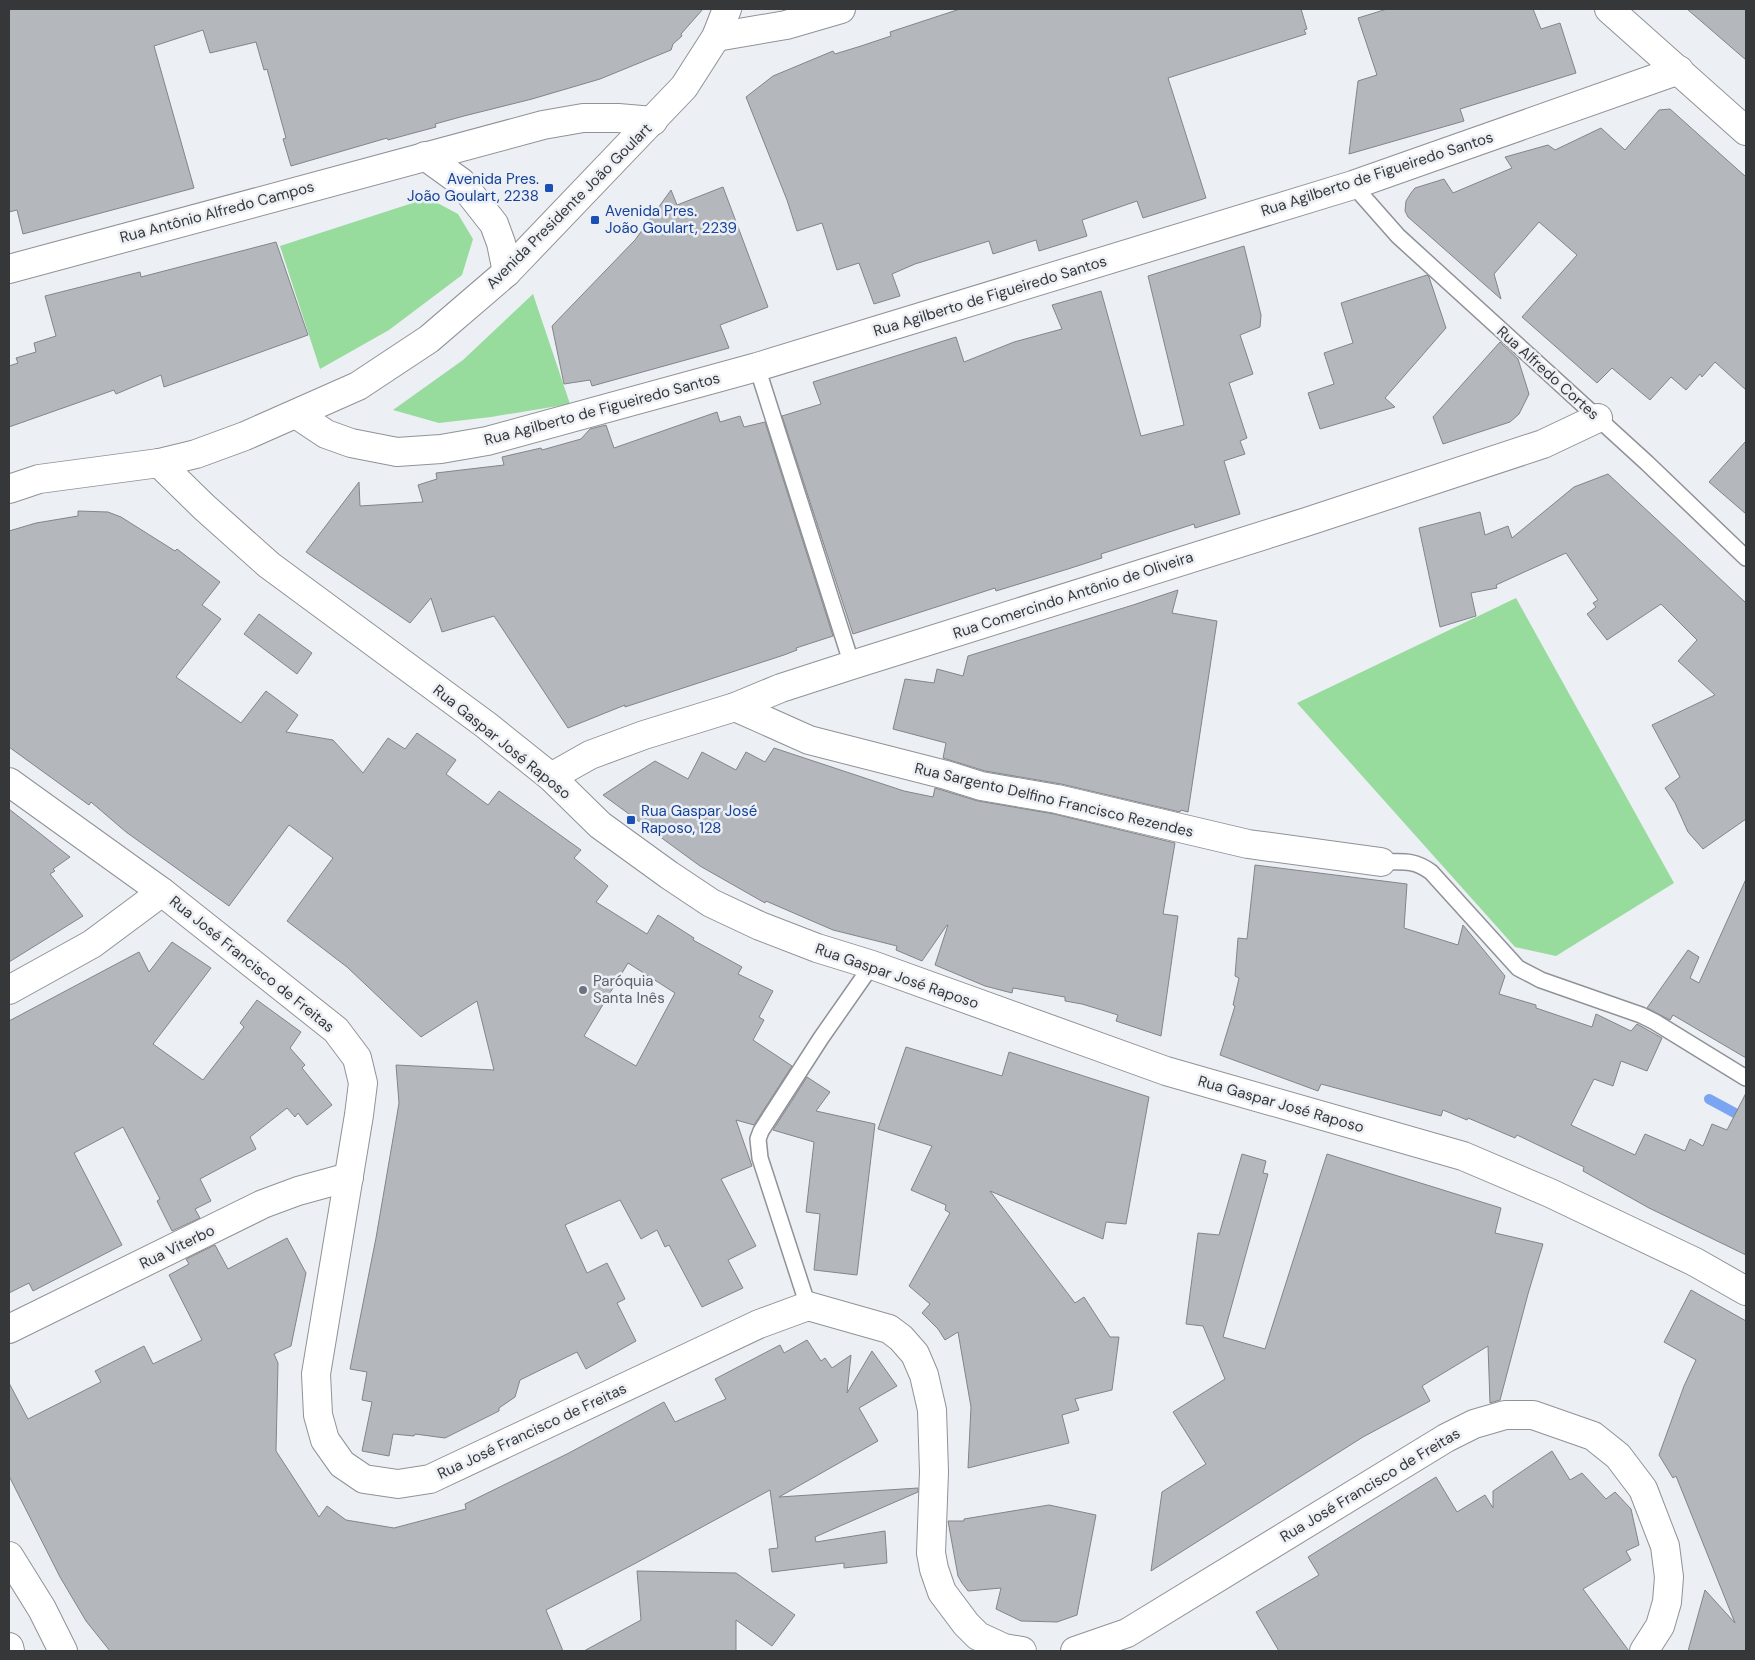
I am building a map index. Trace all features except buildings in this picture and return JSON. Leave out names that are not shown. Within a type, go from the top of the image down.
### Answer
[{"type":"street","name":"Avenida Presidente João Goulart","points":[[9,489],[39,479],[159,462],[196,454],[296,414],[358,386],[429,339],[507,272],[684,87],[716,37],[727,9]]},
{"type":"street","points":[[716,37],[786,25],[841,9]]},
{"type":"street","points":[[1609,9],[1746,131]]},
{"type":"street","name":"Rua Agilberto de Figueiredo Santos","points":[[296,414],[326,434],[351,444],[397,452],[441,449],[487,441],[757,367],[1353,185],[1679,70]]},
{"type":"street","name":"Rua Antônio Alfredo Campos","points":[[9,269],[543,125],[583,118],[653,121]]},
{"type":"street","points":[[425,156],[461,182],[494,224],[501,243],[507,272]]},
{"type":"street","name":"Rua Comercindo Antônio de Oliveira","points":[[550,777],[590,755],[644,735],[735,707],[781,688],[1297,525],[1524,451],[1598,418]]},
{"type":"street","name":"Rua Gaspar José Raposo","points":[[159,462],[204,507],[269,565],[486,725],[550,777],[600,825],[668,875],[711,903],[760,926],[817,948],[872,965],[1166,1071],[1463,1156],[1559,1197],[1694,1262],[1746,1291]]},
{"type":"street","name":"Rua Sargento Delfino Francisco Rezendes","points":[[735,707],[809,740],[946,775],[980,786],[1057,799],[1248,844],[1380,862]]},
{"type":"street","name":"Rua José Francisco de Freitas","points":[[9,782],[162,892],[336,1030],[357,1058],[363,1083],[359,1115],[316,1374],[318,1415],[325,1440],[342,1464],[364,1479],[398,1484],[430,1479],[759,1324],[808,1306]]},
{"type":"street","points":[[9,990],[92,944],[162,892]]},
{"type":"street","name":"Rua Viterbo","points":[[9,1329],[263,1204],[298,1191],[349,1177]]},
{"type":"street","points":[[808,1306],[889,1329],[901,1338],[915,1354],[924,1375],[932,1410],[934,1472],[931,1553],[939,1584],[952,1607],[978,1636],[1004,1648],[1022,1651]]},
{"type":"street","name":"Rua José Francisco de Freitas","points":[[1074,1651],[1127,1633],[1446,1438],[1474,1424],[1505,1415],[1533,1415],[1593,1436],[1618,1456],[1643,1489],[1665,1546],[1669,1577],[1667,1602],[1660,1626],[1644,1651]]},
{"type":"street","points":[[9,1556],[42,1608],[63,1651]]},
{"type":"street","points":[[9,1647],[10,1651]]},
{"type":"lane","name":"Rua Alfredo Cortes","points":[[1353,185],[1398,236],[1647,463],[1746,558]]},
{"type":"lane","points":[[757,367],[852,665]]},
{"type":"lane","points":[[1380,862],[1410,862],[1421,865],[1431,872],[1518,968],[1526,973],[1641,1015],[1746,1078]]},
{"type":"lane","points":[[808,1306],[760,1158],[758,1139],[761,1131],[821,1038],[872,965]]},
{"type":"green space","points":[[428,198],[458,214],[473,239],[462,275],[389,330],[320,369],[280,246]]},
{"type":"green space","points":[[533,294],[570,404],[491,417],[439,423],[393,410],[463,360]]},
{"type":"green space","points":[[1516,598],[1674,883],[1556,956],[1515,947],[1297,703]]},
{"type":"waterway","points":[[1709,1099],[1746,1119]]},
{"type":"place","name":"Avenida Pres. João Goulart, 2238","points":[[549,188]]},
{"type":"place","name":"Avenida Pres. João Goulart, 2239","points":[[595,220]]},
{"type":"place","name":"Rua Gaspar José Raposo, 128","points":[[631,820]]},
{"type":"place","name":"Paróquia Santa Inês","points":[[583,990]]}]
